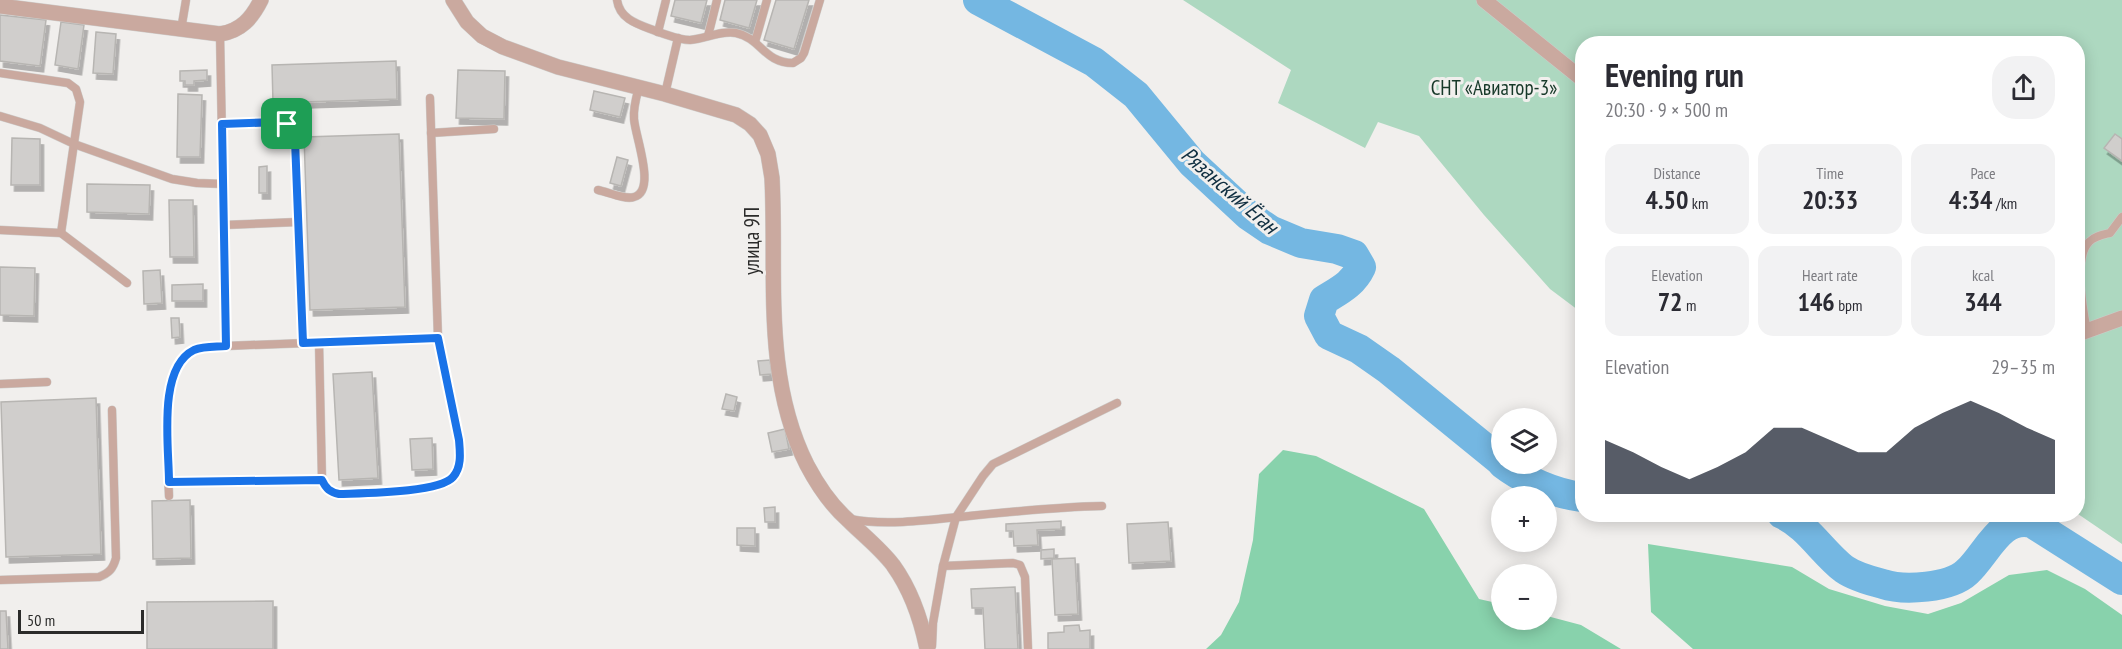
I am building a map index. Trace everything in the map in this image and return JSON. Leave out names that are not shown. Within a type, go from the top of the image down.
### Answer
[{"type":"street","points":[[0,6],[220,34],[238,29],[248,21],[261,0]]},
{"type":"street","name":"улица 9П","points":[[453,0],[467,22],[482,36],[503,47],[558,67],[736,115],[750,124],[760,135],[768,154],[773,198],[775,336],[785,399],[793,429],[807,466],[834,505],[892,564],[908,590],[918,614],[927,649]]},
{"type":"street","points":[[1484,0],[1575,73]]},
{"type":"street","points":[[2085,331],[2122,318]]},
{"type":"lane","points":[[181,30],[186,0]]},
{"type":"lane","points":[[617,0],[621,13],[627,19],[658,32],[690,40],[726,32],[736,33],[755,42],[773,59],[787,63],[796,62],[804,53],[819,0]]},
{"type":"lane","points":[[658,32],[666,0]]},
{"type":"lane","points":[[708,36],[717,0]]},
{"type":"lane","points":[[755,42],[766,0]]},
{"type":"lane","points":[[220,34],[226,346]]},
{"type":"lane","points":[[665,94],[678,38]]},
{"type":"lane","points":[[0,74],[68,83],[76,89],[80,102],[62,233]]},
{"type":"lane","points":[[598,190],[632,198],[644,189],[644,168],[633,116],[639,87]]},
{"type":"lane","points":[[319,342],[322,480],[325,487],[339,494],[428,488],[444,483],[454,476],[459,466],[459,440],[438,338],[430,98]]},
{"type":"lane","points":[[0,116],[40,128],[74,144],[172,179],[223,184]]},
{"type":"lane","points":[[222,124],[279,122],[293,129],[303,343]]},
{"type":"lane","points":[[431,133],[494,129]]},
{"type":"lane","points":[[2085,251],[2087,244],[2098,236],[2110,233],[2122,217]]},
{"type":"lane","points":[[224,225],[298,222]]},
{"type":"lane","points":[[0,231],[62,233],[127,283]]},
{"type":"lane","points":[[170,496],[168,403],[172,375],[177,365],[194,350],[201,347],[438,338]]},
{"type":"lane","points":[[0,384],[47,382]]},
{"type":"lane","points":[[931,649],[943,566],[956,517],[983,476],[993,464],[1117,403]]},
{"type":"lane","points":[[0,580],[99,577],[107,574],[113,567],[116,558],[112,410]]},
{"type":"lane","points":[[169,482],[322,480]]},
{"type":"lane","points":[[846,518],[876,523],[1057,507],[1102,506]]},
{"type":"lane","points":[[943,566],[1013,563],[1020,566],[1025,577],[1028,649]]},
{"type":"green space","name":"СНТ «Авиатор-3»","points":[[1183,0],[2122,0],[2122,544],[2085,519],[2085,36],[1575,36],[1575,308],[1550,289],[1484,215],[1419,136],[1378,122],[1365,148],[1278,103],[1291,70]]},
{"type":"green space","points":[[1283,450],[1316,456],[1424,509],[1479,599],[1491,602],[1491,630],[1557,630],[1557,619],[1581,625],[1621,649],[1206,649],[1221,635],[1239,602],[1253,540],[1259,474]]},
{"type":"green space","points":[[1648,544],[1792,567],[1829,589],[1885,606],[1928,614],[1961,603],[2009,575],[2047,570],[2085,589],[2122,615],[2122,649],[1693,649],[1651,612]]},
{"type":"building","points":[[675,0],[707,0],[701,23],[671,16]]},
{"type":"building","points":[[725,0],[757,0],[749,28],[720,20]]},
{"type":"building","points":[[776,0],[809,0],[794,49],[764,40]]},
{"type":"building","points":[[0,15],[46,20],[40,66],[0,61]]},
{"type":"building","points":[[61,22],[84,25],[78,69],[55,65]]},
{"type":"building","points":[[96,32],[116,34],[113,74],[93,73]]},
{"type":"building","points":[[396,61],[397,99],[273,103],[272,65]]},
{"type":"building","points":[[207,70],[207,80],[194,81],[194,85],[185,85],[185,81],[180,81],[180,71]]},
{"type":"building","points":[[458,70],[505,71],[504,119],[456,118]]},
{"type":"building","points":[[594,91],[625,98],[620,117],[590,110]]},
{"type":"building","points":[[178,94],[202,95],[200,157],[177,157]]},
{"type":"building","points":[[399,134],[405,307],[310,310],[304,137]]},
{"type":"building","points":[[2115,134],[2122,139],[2122,161],[2104,148]]},
{"type":"building","points":[[12,138],[40,139],[40,185],[11,185]]},
{"type":"building","points":[[617,157],[628,160],[621,186],[610,183]]},
{"type":"building","points":[[267,166],[267,193],[259,193],[259,167]]},
{"type":"building","points":[[87,184],[150,185],[149,214],[87,212]]},
{"type":"building","points":[[169,200],[193,200],[194,257],[170,257]]},
{"type":"building","points":[[0,267],[35,268],[34,316],[0,315]]},
{"type":"building","points":[[160,270],[162,303],[144,304],[143,271]]},
{"type":"building","points":[[203,284],[203,301],[172,301],[172,285]]},
{"type":"building","points":[[171,318],[179,318],[180,337],[172,338]]},
{"type":"building","points":[[770,360],[772,374],[760,375],[758,361]]},
{"type":"building","points":[[372,372],[378,478],[339,480],[333,374]]},
{"type":"building","points":[[726,394],[737,397],[734,411],[722,409]]},
{"type":"building","points":[[96,398],[101,554],[6,557],[1,402]]},
{"type":"building","points":[[785,429],[789,449],[772,452],[768,433]]},
{"type":"building","points":[[432,438],[433,469],[412,470],[410,439]]},
{"type":"building","points":[[190,500],[191,558],[153,559],[152,501]]},
{"type":"building","points":[[775,507],[775,522],[765,522],[764,508]]},
{"type":"building","points":[[1061,521],[1061,529],[1037,530],[1038,545],[1014,546],[1013,531],[1006,531],[1006,524]]},
{"type":"building","points":[[1168,522],[1171,561],[1129,563],[1127,524]]},
{"type":"building","points":[[737,528],[755,528],[755,546],[737,545]]},
{"type":"building","points":[[1054,549],[1054,558],[1041,559],[1041,550]]},
{"type":"building","points":[[1075,558],[1078,614],[1055,615],[1052,559]]},
{"type":"building","points":[[1015,587],[1018,649],[985,649],[983,608],[972,608],[971,589]]},
{"type":"building","points":[[273,601],[273,649],[147,649],[147,602]]},
{"type":"building","points":[[0,611],[6,611],[8,649],[0,649]]},
{"type":"building","points":[[1079,625],[1080,631],[1090,630],[1090,649],[1048,649],[1048,633],[1064,632],[1064,626]]},
{"type":"waterway","name":"Рязанский Ёган","points":[[978,0],[1094,62],[1136,95],[1192,163],[1248,215],[1270,230],[1301,243],[1337,249],[1354,255],[1361,267],[1358,273],[1346,286],[1324,300],[1319,316],[1329,335],[1359,349],[1389,370],[1491,453]]},
{"type":"waterway","name":"Рязанский Ёган","points":[[1518,474],[1540,485],[1575,496]]},
{"type":"waterway","name":"Рязанский Ёган","points":[[1796,522],[1844,569],[1863,578],[1903,587],[1926,587],[1950,582],[1967,572],[2003,530],[2021,522]]},
{"type":"waterway","name":"Рязанский Ёган","points":[[2021,522],[2032,523],[2122,580]]},
{"type":"route","points":[[279,122],[287,124],[293,129],[295,140],[303,343],[438,338],[460,455],[459,466],[454,476],[444,483],[422,489],[339,494],[325,487],[322,480],[169,482],[168,403],[172,375],[177,365],[194,350],[201,347],[226,346],[222,124],[279,122]]}]
